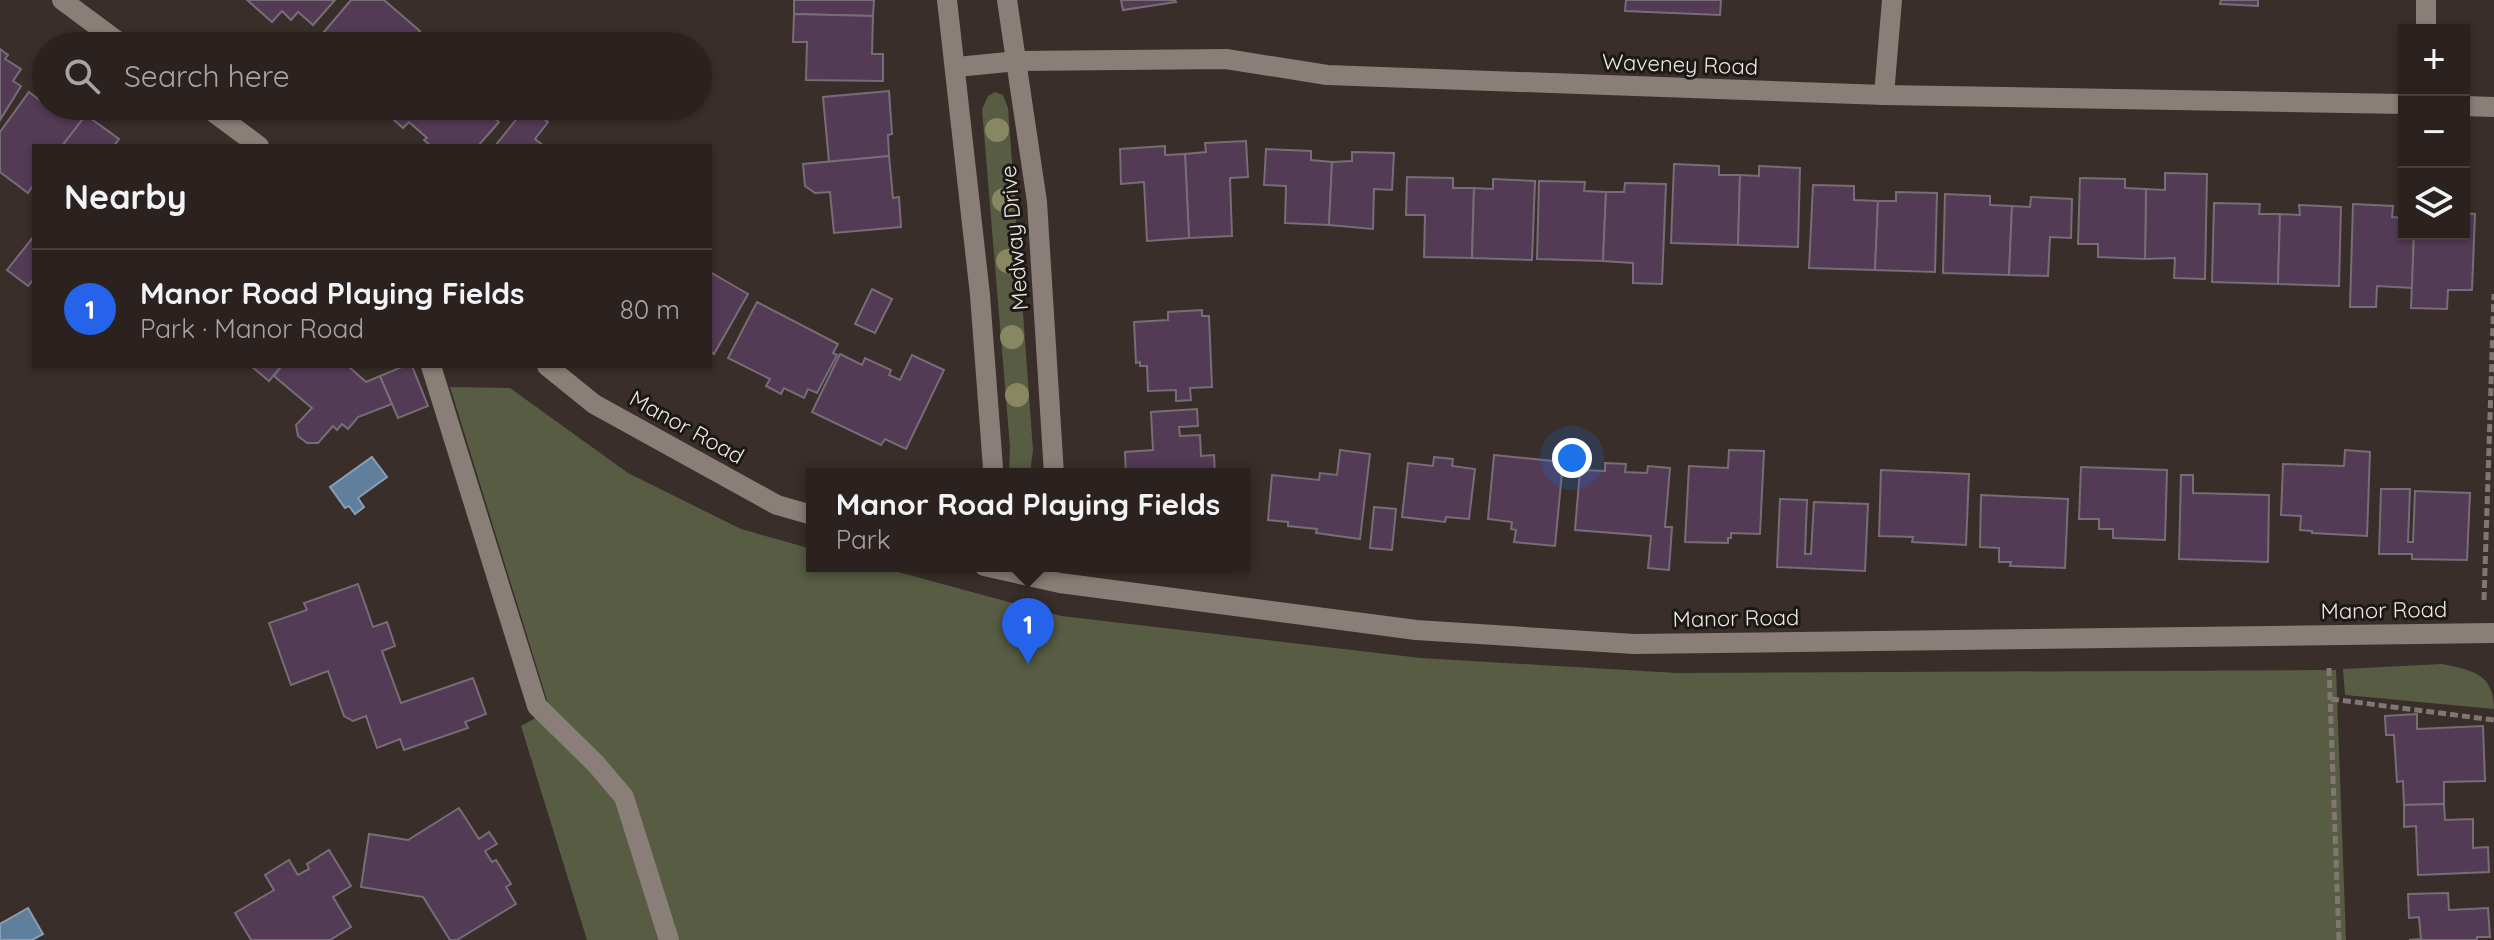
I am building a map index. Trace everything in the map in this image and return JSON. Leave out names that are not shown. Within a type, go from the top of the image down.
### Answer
[{"type":"street","points":[[62,0],[105,32]]},
{"type":"street","name":"Medway Drive","points":[[947,0],[957,67],[980,295],[993,468]]},
{"type":"street","name":"Medway Drive","points":[[1007,0],[1037,202],[1054,468]]},
{"type":"street","points":[[1884,95],[1892,0]]},
{"type":"street","points":[[2426,0],[2426,24]]},
{"type":"street","name":"Waveney Road","points":[[957,67],[1018,61],[1226,59],[1327,75],[1884,95],[2398,104]]},
{"type":"street","points":[[2470,106],[2494,107]]},
{"type":"street","points":[[224,120],[256,144]]},
{"type":"street","points":[[432,368],[537,706],[596,764],[624,797],[669,940]]},
{"type":"street","name":"Manor Road","points":[[549,368],[594,404],[777,505],[806,513]]},
{"type":"street","name":"Manor Road","points":[[1035,572],[1416,630],[1634,644],[2489,633]]},
{"type":"path","points":[[2489,633],[2494,294]]},
{"type":"path","points":[[2328,635],[2339,940]]},
{"type":"path","points":[[2331,699],[2494,720]]},
{"type":"green space","points":[[995,92],[1003,95],[1008,108],[1033,450],[1031,468],[1009,468],[982,109],[988,96]]},
{"type":"green space","points":[[450,387],[510,388],[628,473],[741,529],[806,547],[806,572],[898,572],[1061,616],[1421,658],[1677,673],[2336,670],[2346,940],[587,940],[521,726],[550,710]]},
{"type":"green space","points":[[2442,664],[2479,675],[2490,688],[2494,709],[2345,695],[2343,669]]},
{"type":"water","points":[[372,457],[387,477],[358,498],[364,507],[355,514],[349,506],[345,508],[330,487]]},
{"type":"water","points":[[28,908],[43,934],[32,940],[0,940],[0,924]]},
{"type":"building","points":[[247,0],[335,0],[313,25],[298,12],[291,20],[282,11],[272,22]]},
{"type":"building","points":[[351,0],[384,0],[420,31],[419,32],[324,32]]},
{"type":"building","points":[[794,0],[874,0],[873,16],[794,14]]},
{"type":"building","points":[[1121,0],[1175,0],[1176,2],[1123,10]]},
{"type":"building","points":[[1626,0],[1721,0],[1720,15],[1625,11]]},
{"type":"building","points":[[2221,0],[2258,0],[2258,6],[2220,4]]},
{"type":"building","points":[[794,14],[873,16],[872,54],[883,54],[883,81],[806,80],[807,42],[793,42]]},
{"type":"building","points":[[0,49],[8,55],[5,59],[21,69],[13,81],[21,86],[0,120]]},
{"type":"building","points":[[889,91],[892,134],[888,135],[889,156],[829,162],[823,97]]},
{"type":"building","points":[[29,92],[32,94],[32,120],[82,120],[64,144],[32,144],[32,187],[28,193],[0,172],[0,132]]},
{"type":"building","points":[[82,120],[93,120],[119,139],[115,144],[64,144]]},
{"type":"building","points":[[394,120],[499,122],[480,144],[429,144],[424,140],[427,138],[409,122],[403,128]]},
{"type":"building","points":[[516,120],[548,122],[535,139],[541,144],[497,144]]},
{"type":"building","points":[[1246,141],[1248,177],[1230,178],[1232,236],[1189,238],[1185,154],[1206,152],[1205,143]]},
{"type":"building","points":[[1165,146],[1165,155],[1185,154],[1189,238],[1147,241],[1144,182],[1121,184],[1120,149]]},
{"type":"building","points":[[1266,149],[1311,151],[1311,160],[1332,162],[1329,225],[1285,223],[1286,186],[1264,185]]},
{"type":"building","points":[[1352,152],[1394,153],[1392,190],[1374,189],[1373,229],[1329,225],[1332,162],[1352,161]]},
{"type":"building","points":[[889,156],[893,198],[899,197],[901,227],[834,233],[830,192],[815,193],[805,186],[803,164]]},
{"type":"building","points":[[1674,164],[1719,166],[1719,175],[1740,175],[1738,245],[1671,243]]},
{"type":"building","points":[[1759,166],[1800,168],[1798,247],[1738,245],[1740,175],[1759,176]]},
{"type":"building","points":[[2165,173],[2207,174],[2205,279],[2174,278],[2175,258],[2145,259],[2146,189],[2165,190]]},
{"type":"building","points":[[1407,177],[1453,178],[1453,188],[1474,188],[1472,258],[1424,257],[1425,215],[1406,215]]},
{"type":"building","points":[[2080,178],[2125,179],[2125,188],[2146,189],[2145,259],[2098,257],[2098,244],[2078,244]]},
{"type":"building","points":[[1493,179],[1535,181],[1532,260],[1472,258],[1474,188],[1493,189]]},
{"type":"building","points":[[1539,181],[1585,182],[1584,191],[1606,192],[1603,261],[1537,259]]},
{"type":"building","points":[[1625,183],[1666,184],[1662,284],[1633,283],[1633,263],[1603,261],[1606,192],[1624,192]]},
{"type":"building","points":[[1813,185],[1854,186],[1854,200],[1878,201],[1875,270],[1809,268]]},
{"type":"building","points":[[1896,192],[1937,193],[1935,272],[1875,270],[1878,201],[1896,201]]},
{"type":"building","points":[[1945,194],[1990,196],[1990,205],[2012,206],[2009,275],[1943,273]]},
{"type":"building","points":[[2031,197],[2072,199],[2071,238],[2050,237],[2048,276],[2009,275],[2012,206],[2030,207]]},
{"type":"building","points":[[2214,203],[2260,204],[2259,214],[2280,214],[2278,284],[2212,282]]},
{"type":"building","points":[[2353,204],[2393,206],[2392,217],[2398,218],[2398,240],[2414,240],[2412,288],[2377,286],[2376,307],[2350,307]]},
{"type":"building","points":[[2299,205],[2341,207],[2339,286],[2278,284],[2280,214],[2300,215]]},
{"type":"building","points":[[2470,214],[2475,214],[2472,290],[2448,290],[2447,309],[2411,308],[2414,240],[2470,240]]},
{"type":"building","points":[[32,239],[32,281],[28,286],[7,270]]},
{"type":"building","points":[[712,273],[748,294],[714,354],[712,352]]},
{"type":"building","points":[[872,289],[892,299],[875,333],[855,324]]},
{"type":"building","points":[[757,302],[838,344],[833,353],[837,355],[817,393],[808,389],[804,398],[784,388],[781,394],[766,386],[770,379],[728,358]]},
{"type":"building","points":[[1202,310],[1202,316],[1209,316],[1212,387],[1190,388],[1191,400],[1176,401],[1176,390],[1148,391],[1147,366],[1136,363],[1134,322],[1168,320],[1168,312]]},
{"type":"building","points":[[840,354],[862,365],[865,358],[891,370],[889,375],[900,380],[912,355],[944,370],[906,449],[885,439],[881,445],[812,412]]},
{"type":"building","points":[[253,368],[279,368],[269,381]]},
{"type":"building","points":[[280,368],[350,368],[366,382],[380,376],[392,404],[358,417],[348,429],[342,424],[337,430],[333,426],[318,443],[307,443],[298,436],[296,425],[312,408],[274,376]]},
{"type":"building","points":[[399,368],[413,368],[428,406],[398,418],[380,376]]},
{"type":"building","points":[[1197,409],[1198,426],[1179,427],[1180,436],[1200,435],[1201,456],[1214,455],[1215,468],[1126,468],[1125,452],[1153,450],[1151,412]]},
{"type":"building","points":[[1340,450],[1370,454],[1360,539],[1316,533],[1317,529],[1268,520],[1272,475],[1319,480],[1320,473],[1337,475]]},
{"type":"building","points":[[1729,450],[1764,451],[1760,534],[1731,533],[1728,543],[1685,542],[1689,466],[1728,468]]},
{"type":"building","points":[[2345,450],[2370,452],[2367,536],[2300,530],[2301,516],[2281,515],[2283,464],[2344,466]]},
{"type":"building","points":[[1494,455],[1563,462],[1555,546],[1514,542],[1516,530],[1511,529],[1512,522],[1488,519]]},
{"type":"building","points":[[1434,457],[1453,459],[1452,466],[1475,469],[1469,519],[1446,517],[1445,522],[1402,517],[1408,463],[1433,466]]},
{"type":"building","points":[[1605,463],[1626,464],[1625,472],[1647,473],[1648,466],[1670,468],[1665,527],[1672,527],[1669,570],[1648,568],[1651,536],[1575,530],[1580,470],[1605,471]]},
{"type":"building","points":[[2081,467],[2167,470],[2165,540],[2113,538],[2113,529],[2099,529],[2099,519],[2079,519]]},
{"type":"building","points":[[1881,470],[1969,474],[1966,545],[1912,542],[1913,537],[1879,536]]},
{"type":"building","points":[[2181,475],[2193,475],[2193,493],[2269,495],[2268,562],[2179,559]]},
{"type":"building","points":[[2381,489],[2410,489],[2408,542],[2413,542],[2415,491],[2470,493],[2467,560],[2412,559],[2412,554],[2379,554]]},
{"type":"building","points":[[1981,495],[2068,499],[2065,568],[2010,566],[2011,562],[1999,562],[1999,548],[1980,547]]},
{"type":"building","points":[[1780,499],[1807,500],[1805,554],[1811,554],[1814,502],[1868,504],[1865,571],[1777,567]]},
{"type":"building","points":[[1374,507],[1396,509],[1392,550],[1370,548]]},
{"type":"building","points":[[358,584],[373,627],[387,622],[395,646],[382,651],[401,703],[473,678],[486,714],[465,722],[468,728],[404,750],[400,739],[377,748],[366,716],[353,721],[344,716],[328,671],[291,685],[269,623],[307,610],[304,603]]},
{"type":"building","points":[[2417,714],[2417,729],[2483,726],[2485,781],[2444,782],[2444,804],[2404,805],[2403,781],[2397,782],[2394,735],[2386,735],[2385,716]]},
{"type":"building","points":[[2444,804],[2445,820],[2473,819],[2473,848],[2488,847],[2489,872],[2418,875],[2416,826],[2404,827],[2404,805]]},
{"type":"building","points":[[459,808],[479,839],[489,832],[497,844],[485,851],[492,862],[496,860],[511,884],[506,887],[516,904],[457,940],[450,940],[423,897],[361,887],[369,834],[408,840]]},
{"type":"building","points":[[329,850],[351,886],[333,897],[351,927],[330,940],[251,940],[235,913],[274,890],[265,875],[289,860],[298,875],[309,869],[307,864]]},
{"type":"building","points":[[2448,893],[2449,910],[2488,908],[2490,937],[2477,937],[2477,940],[2409,940],[2421,939],[2419,917],[2409,918],[2408,894]]},
{"type":"place","name":"Manor Road Playing Fields","points":[[1028,664]]}]
